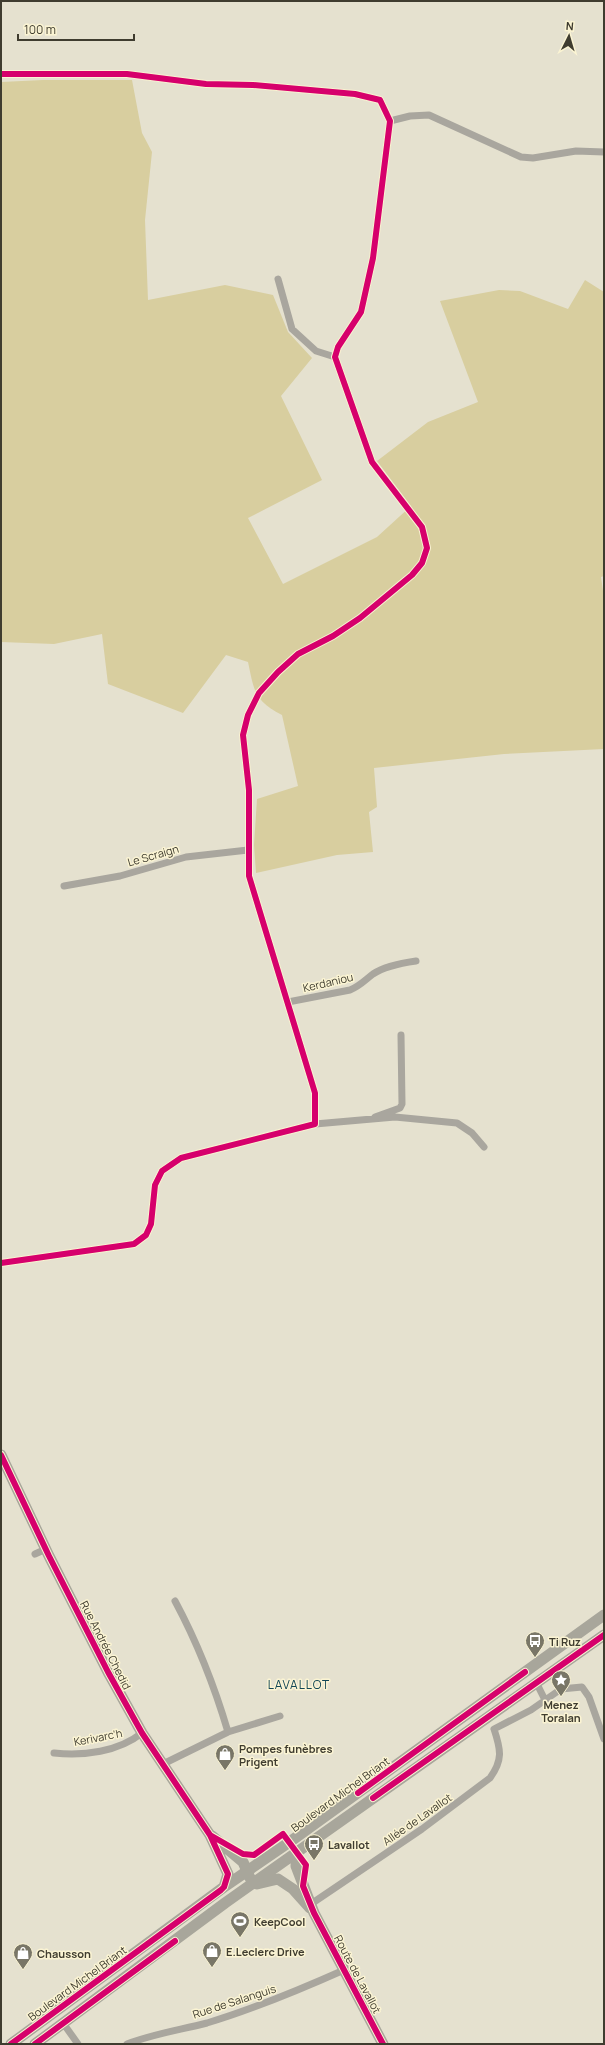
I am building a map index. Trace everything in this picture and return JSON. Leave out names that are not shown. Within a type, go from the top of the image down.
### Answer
[{"type":"main road","name":"Rue Andrée Chedid","points":[[1,1455],[46,1549],[108,1672],[142,1733],[210,1835],[239,1871]]},
{"type":"main road","name":"Boulevard Michel Briant","points":[[265,1858],[600,1618]]},
{"type":"main road","name":"Boulevard Michel Briant","points":[[35,2044],[225,1903],[537,1684],[604,1635]]},
{"type":"main road","points":[[485,1720],[495,1693]]},
{"type":"main road","name":"Rue Andrée Chedid","points":[[210,1835],[239,1871]]},
{"type":"main road","points":[[297,1853],[296,1866],[312,1908]]},
{"type":"main road","points":[[296,1866],[285,1861],[265,1858],[239,1871],[253,1884],[278,1879],[293,1889],[312,1908]]},
{"type":"main road","name":"Boulevard Michel Briant","points":[[11,2044],[224,1887],[239,1871]]},
{"type":"main road","name":"Route de Lavallot","points":[[312,1908],[383,2044]]},
{"type":"street","points":[[1,74],[127,74],[206,84],[254,85],[355,94],[380,100],[390,121],[374,258],[361,312],[338,347],[335,357],[372,462],[422,527],[427,548],[422,563],[412,575],[360,618],[333,636],[298,654],[278,672],[259,693],[248,715],[243,735],[249,790],[249,876],[315,1093],[315,1124]]},
{"type":"street","points":[[390,121],[410,116],[429,115],[521,157],[533,158],[576,151],[604,152]]},
{"type":"street","points":[[278,279],[292,329],[316,351],[335,357]]},
{"type":"street","name":"Le Scraign","points":[[64,886],[120,876],[186,857],[248,850]]},
{"type":"street","name":"Kerdaniou","points":[[288,1002],[350,990],[360,986],[374,973],[399,964],[416,961]]},
{"type":"street","points":[[370,1120],[400,1108],[402,1104],[401,1035]]},
{"type":"street","points":[[1,1263],[134,1244],[146,1235],[151,1224],[155,1185],[162,1171],[181,1158],[315,1124],[395,1117],[457,1123],[472,1133],[484,1147]]},
{"type":"street","points":[[35,1554],[46,1549]]},
{"type":"street","points":[[174,1601],[185,1621],[218,1701],[228,1732]]},
{"type":"street","points":[[537,1684],[545,1700]]},
{"type":"street","points":[[485,1720],[494,1729],[531,1710],[562,1689],[582,1687],[589,1697],[604,1739]]},
{"type":"street","points":[[163,1764],[228,1732],[280,1716]]},
{"type":"street","name":"Allée de Lavallot","points":[[312,1908],[490,1778],[498,1767],[500,1748],[494,1729]]},
{"type":"street","name":"Kerivarc'h","points":[[54,1753],[69,1754],[110,1749],[131,1742],[142,1733]]},
{"type":"street","name":"Rue de Salanguis","points":[[127,2044],[146,2037],[207,2023],[270,2002],[344,1970]]},
{"type":"street","points":[[63,2023],[78,2044]]},
{"type":"shaded area","points":[[43,80],[132,80],[142,133],[152,152],[145,220],[148,300],[225,285],[273,295],[288,332],[312,358],[281,396],[322,480],[248,518],[283,584],[377,537],[411,506],[377,461],[428,422],[478,402],[440,301],[499,290],[520,291],[568,309],[585,280],[604,292],[604,576],[601,577],[604,598],[604,749],[504,754],[374,768],[377,807],[369,812],[373,852],[337,855],[256,873],[254,845],[257,799],[298,786],[282,715],[266,705],[257,694],[248,662],[226,655],[183,713],[108,684],[102,634],[54,644],[1,642],[1,82]]},
{"type":"cycle path","points":[[1,74],[127,74],[206,84],[253,85],[355,94],[380,100],[390,121],[373,258],[361,312],[338,347],[335,357],[372,462],[422,527],[427,548],[422,563],[412,575],[360,618],[333,636],[298,654],[278,672],[259,693],[248,715],[243,735],[249,790],[249,876],[315,1093],[315,1124],[181,1158],[162,1171],[155,1185],[151,1224],[146,1235],[134,1244],[1,1263]]},
{"type":"cycle path","points":[[1,1455],[49,1556],[108,1672],[142,1733],[210,1835],[228,1874],[224,1887],[221,1890],[11,2044]]},
{"type":"cycle path","points":[[373,1798],[604,1635]]},
{"type":"cycle path","points":[[358,1793],[525,1672]]},
{"type":"cycle path","points":[[210,1835],[243,1854],[254,1855],[283,1834],[306,1865],[303,1886],[314,1913],[383,2044]]},
{"type":"cycle path","points":[[35,2044],[175,1941]]},
{"type":"place","name":"Ti Ruz","points":[[535,1658]]},
{"type":"place","name":"Menez Toralan","points":[[561,1697]]},
{"type":"place","name":"Pompes funèbres Prigent","points":[[225,1771]]},
{"type":"place","name":"Lavallot","points":[[314,1861]]},
{"type":"place","name":"KeepCool","points":[[240,1938]]},
{"type":"place","name":"E.Leclerc Drive","points":[[212,1968]]},
{"type":"place","name":"Chausson","points":[[23,1970]]},
{"type":"district","name":"LAVALLOT","points":[[299,1684]]}]
